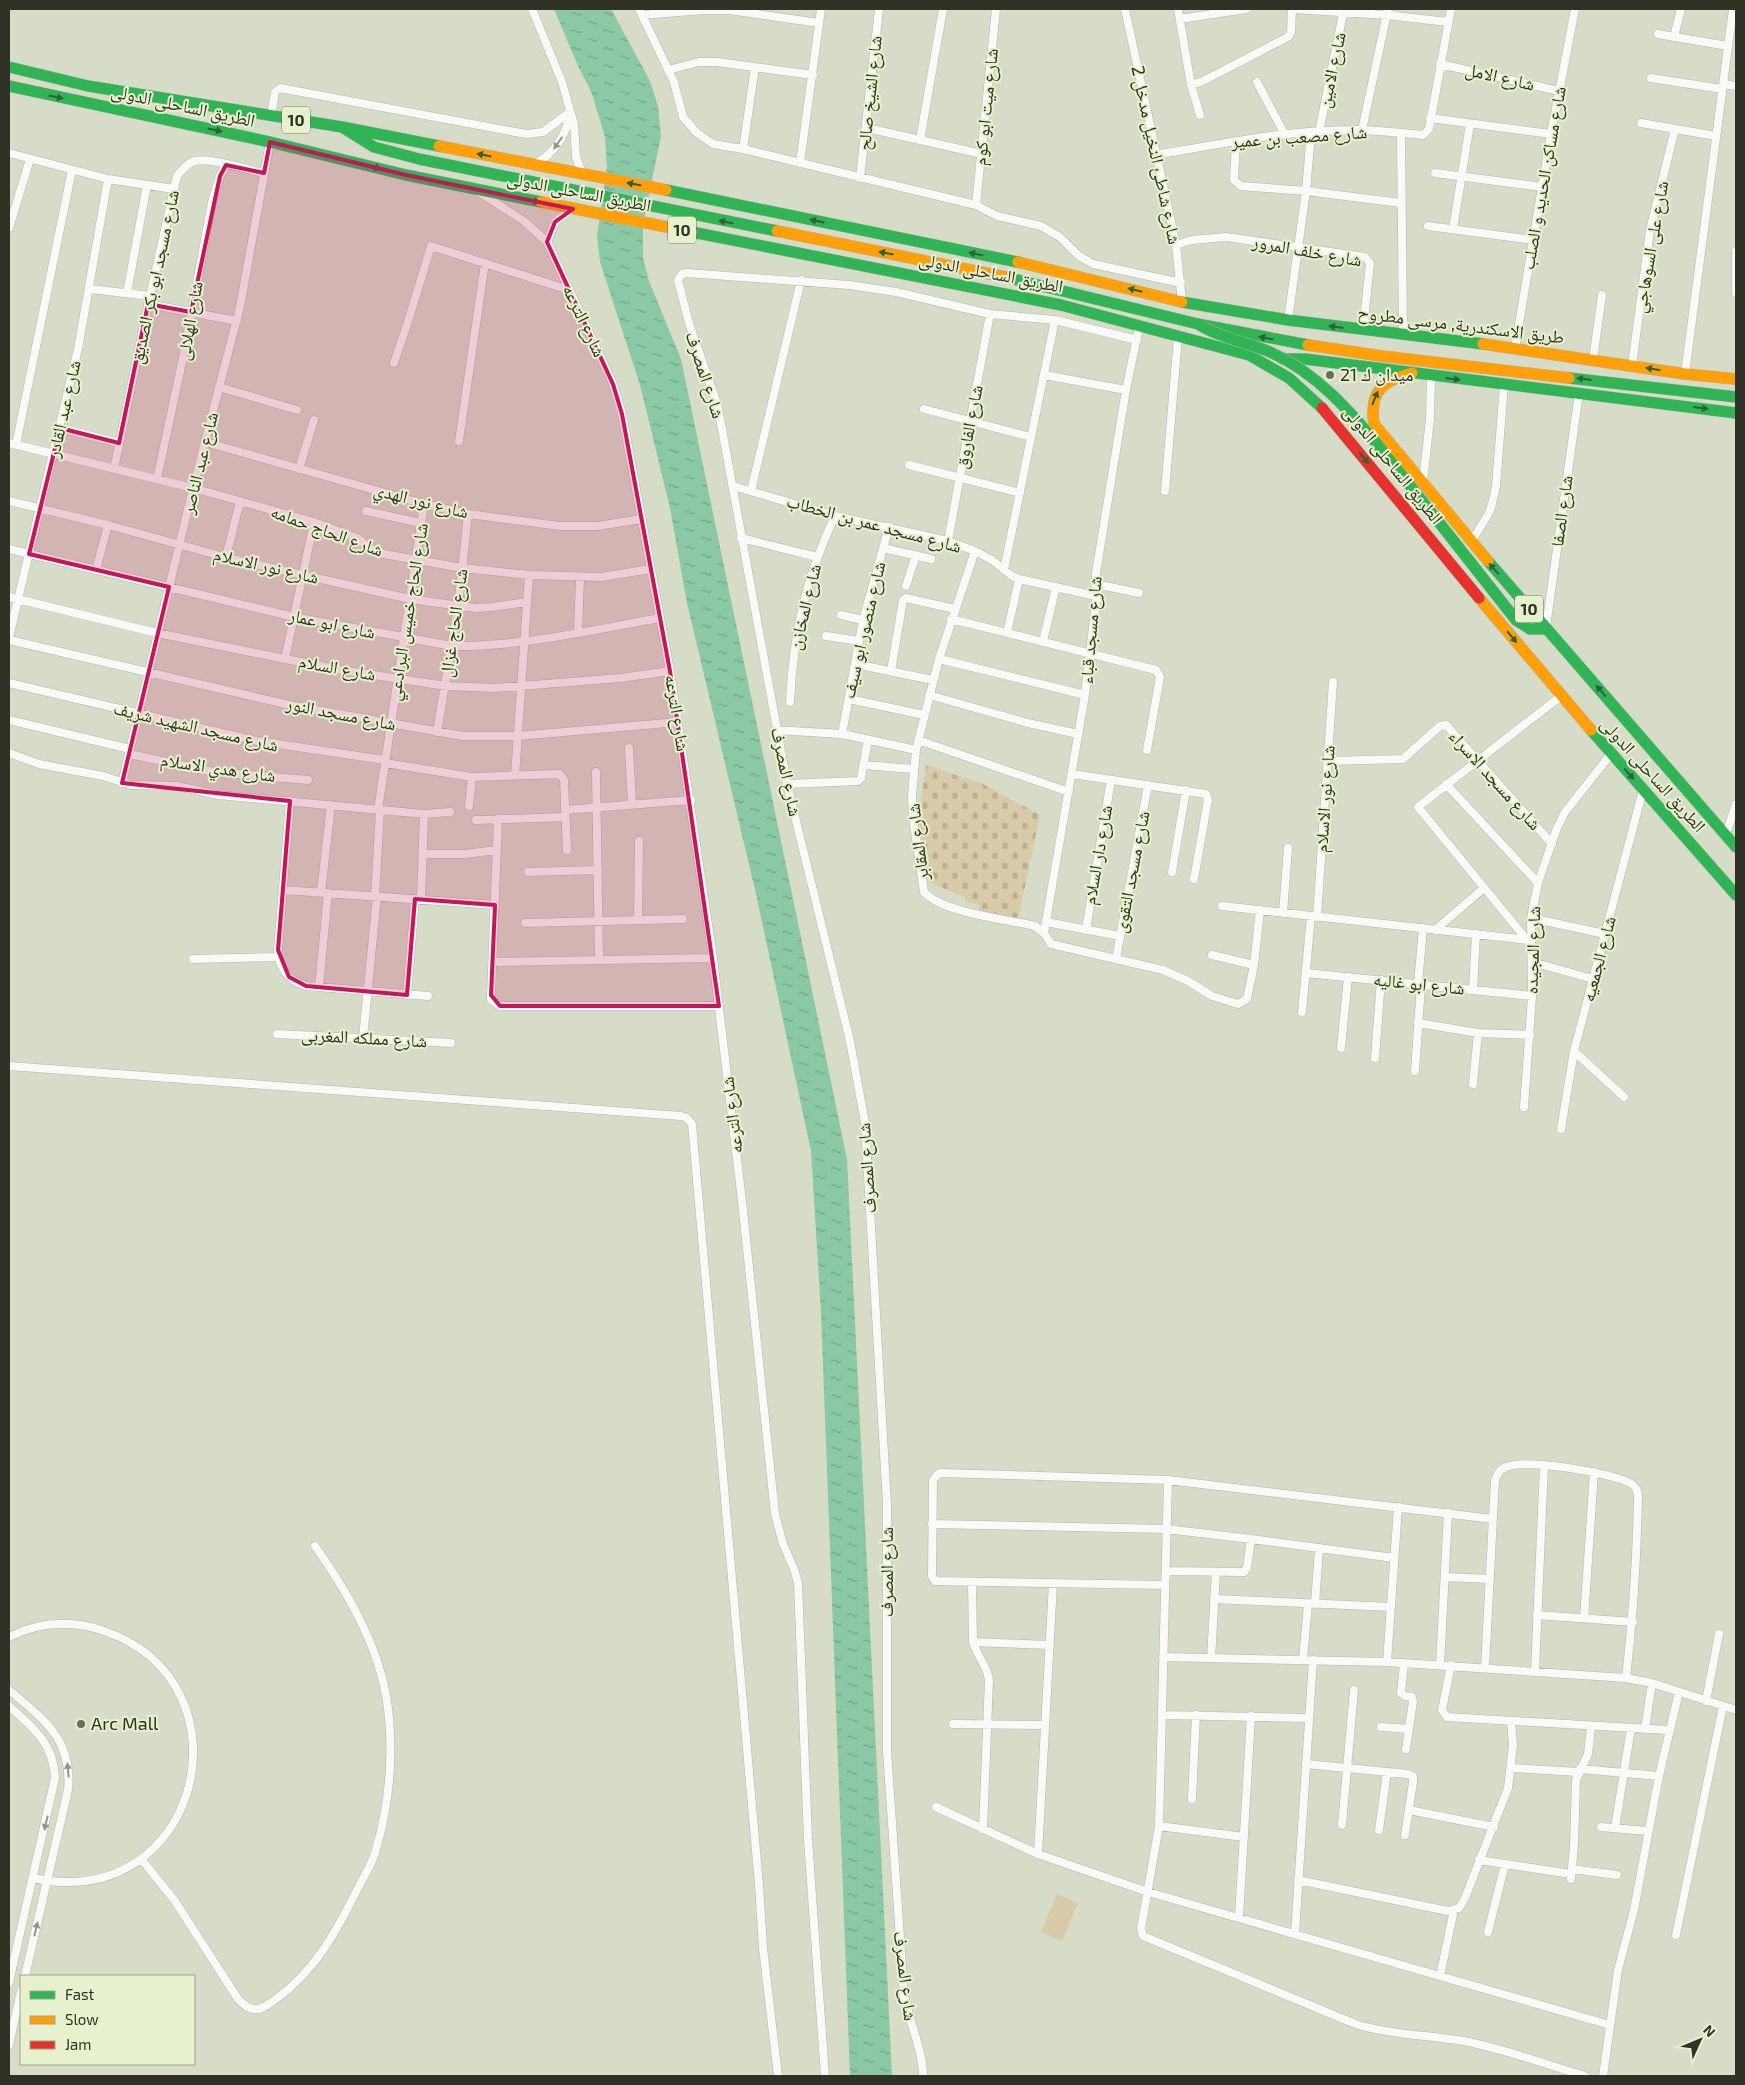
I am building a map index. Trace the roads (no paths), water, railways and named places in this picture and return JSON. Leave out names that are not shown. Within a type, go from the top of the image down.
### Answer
[{"type":"main road","name":"الطريق الساحلى الدولى","points":[[9,67],[88,86],[342,127],[682,193],[1038,266],[1182,302]]},
{"type":"main road","name":"الطريق الساحلى الدولى","points":[[9,86],[270,142],[476,190],[1035,299],[1088,311],[1139,327],[1249,355],[1265,362],[1296,383],[1323,409],[1561,696],[1736,895]]},
{"type":"main road","points":[[342,127],[362,141],[386,151],[1053,288],[1198,324],[1307,345],[1418,360],[1736,397]]},
{"type":"main road","name":"طريق الاسكندرية, مرسى مطروح","points":[[1182,302],[1288,320],[1515,348],[1685,374],[1736,379]]},
{"type":"main road","points":[[1198,324],[1211,333],[1223,338],[1268,352],[1310,375],[1346,406],[1516,620],[1522,626],[1533,631],[1546,629]]},
{"type":"main road","name":"10","points":[[1265,362],[1304,359],[1504,386],[1579,393],[1736,413]]},
{"type":"main road","name":"الطريق الساحلى الدولى","points":[[1412,373],[1391,379],[1382,385],[1372,404],[1374,424],[1470,542],[1736,847]]},
{"type":"street","points":[[532,9],[562,82],[575,134],[576,157],[584,175]]},
{"type":"street","points":[[800,163],[821,9]]},
{"type":"street","name":"شارع الشيخ صالح","points":[[860,178],[879,9]]},
{"type":"street","points":[[920,140],[943,9]]},
{"type":"street","name":"شارع ميت ابو كوم","points":[[976,205],[996,9]]},
{"type":"street","name":"شارع شاطئ النخيل مدخل 2","points":[[1125,9],[1176,245],[1182,302]]},
{"type":"street","points":[[1178,9],[1191,85],[1200,115]]},
{"type":"street","points":[[1180,19],[1218,11],[1246,9]]},
{"type":"street","points":[[1191,85],[1228,69],[1288,36],[1291,33],[1293,9],[1388,12],[1448,22]]},
{"type":"street","points":[[1451,9],[1430,118],[1551,134]]},
{"type":"street","name":"شارع مساكن الحديد و الصلب","points":[[1515,348],[1551,134],[1576,9]]},
{"type":"street","points":[[1674,37],[1681,9]]},
{"type":"street","points":[[1685,374],[1733,9]]},
{"type":"street","points":[[819,23],[729,10],[640,12],[674,82],[683,117],[697,134],[713,144],[742,149],[976,205],[997,216],[1041,226],[1060,237],[1079,256],[1093,264],[1181,283]]},
{"type":"street","name":"شارع الامين","points":[[1288,320],[1315,132],[1344,10]]},
{"type":"street","points":[[1362,130],[1388,12]]},
{"type":"street","points":[[1658,34],[1728,46]]},
{"type":"street","points":[[668,70],[699,62],[717,62],[813,75]]},
{"type":"street","name":"شارع الامل","points":[[1440,64],[1559,91]]},
{"type":"street","points":[[742,149],[755,67]]},
{"type":"street","points":[[1651,78],[1723,87],[1736,86]]},
{"type":"street","points":[[1257,82],[1285,135]]},
{"type":"street","points":[[271,116],[275,92],[280,88],[526,134],[543,132],[570,112]]},
{"type":"street","points":[[534,165],[550,154],[556,147],[566,130],[570,112]]},
{"type":"street","name":"شارع مصعب بن عمير","points":[[1156,155],[1236,140],[1315,132],[1362,130],[1423,135],[1429,130],[1430,118]]},
{"type":"street","points":[[1453,229],[1470,124]]},
{"type":"street","points":[[1641,124],[1716,136]]},
{"type":"street","points":[[867,128],[982,154]]},
{"type":"street","name":"شارع على السوهاجي","points":[[1632,366],[1650,230],[1675,129]]},
{"type":"street","points":[[1401,133],[1404,334]]},
{"type":"street","points":[[1236,140],[1234,180],[1241,186],[1306,191],[1401,203]]},
{"type":"street","name":"شارع عبد الناصر","points":[[122,782],[193,488],[237,321],[270,142]]},
{"type":"street","points":[[9,153],[108,179],[174,190]]},
{"type":"street","points":[[9,228],[30,159]]},
{"type":"street","name":"شارع مسجد ابو بكر الصديق","points":[[114,469],[149,300],[178,176],[185,167],[195,161],[206,160],[264,173]]},
{"type":"street","name":"شارع الهلالى","points":[[157,479],[184,353],[212,202],[215,189],[226,165]]},
{"type":"street","points":[[12,444],[72,170]]},
{"type":"street","points":[[1435,173],[1542,187]]},
{"type":"street","name":"شارع عبد القادر","points":[[9,638],[60,428],[90,288],[108,179]]},
{"type":"street","points":[[127,293],[147,185]]},
{"type":"street","name":"شارع الترعه","points":[[476,190],[524,221],[547,242],[613,384],[620,404],[670,670],[691,800],[719,1006],[775,1514],[782,1544],[797,1576],[800,1596],[808,1840],[825,2076]]},
{"type":"street","points":[[547,242],[556,222],[572,209]]},
{"type":"street","points":[[1428,226],[1533,240]]},
{"type":"street","name":"شارع خلف المرور","points":[[1176,245],[1209,238],[1226,237],[1365,258],[1370,263],[1363,330]]},
{"type":"street","points":[[394,363],[430,246],[569,290]]},
{"type":"street","points":[[1736,251],[1736,293]]},
{"type":"street","points":[[459,441],[485,263]]},
{"type":"street","name":"شارع المصرف","points":[[801,280],[687,273],[679,277],[681,295],[689,324],[717,404],[787,784],[850,1041],[864,1123],[887,1505],[888,1761],[904,1995],[921,2056],[923,2076]]},
{"type":"street","points":[[751,491],[801,280],[896,292],[990,314],[1055,320],[1137,340]]},
{"type":"street","points":[[90,288],[127,293],[191,312],[237,321]]},
{"type":"street","points":[[1593,360],[1602,295]]},
{"type":"street","name":"شارع الفاروق","points":[[948,541],[990,314]]},
{"type":"street","points":[[1004,570],[1055,320]]},
{"type":"street","name":"شارع مسجد قباء","points":[[1044,933],[1085,695],[1096,596],[1095,584],[1126,390],[1139,327]]},
{"type":"street","points":[[1165,491],[1178,337]]},
{"type":"street","points":[[1044,375],[1126,390]]},
{"type":"street","points":[[1423,484],[1430,419],[1431,376]]},
{"type":"street","points":[[1470,542],[1489,513],[1496,486],[1504,386]]},
{"type":"street","points":[[219,387],[297,410]]},
{"type":"street","name":"شارع الصفا","points":[[1546,629],[1579,393]]},
{"type":"street","points":[[924,409],[1031,436]]},
{"type":"street","points":[[299,468],[314,420]]},
{"type":"street","points":[[60,428],[119,443]]},
{"type":"street","name":"شارع نور الهدي","points":[[205,442],[424,504],[468,514],[560,526],[596,526],[642,519]]},
{"type":"street","name":"شارع الحاج حمامه","points":[[12,444],[193,488],[314,522],[357,538],[378,552],[462,568],[529,575],[580,578],[601,577],[651,569]]},
{"type":"street","points":[[909,465],[1020,493]]},
{"type":"street","name":"شارع مسجد عمر بن الخطاب","points":[[733,486],[835,516],[948,541],[976,551],[1019,579],[1096,596]]},
{"type":"street","name":"شارع نور الاسلام","points":[[9,501],[226,557],[410,599],[458,606],[492,608],[527,602]]},
{"type":"street","points":[[226,557],[240,501]]},
{"type":"street","name":"شارع الحاج خميس البرادعي","points":[[363,1038],[376,896],[379,810],[424,504]]},
{"type":"street","points":[[366,511],[422,523]]},
{"type":"street","name":"شارع الحاج غزال","points":[[437,732],[458,606],[468,514]]},
{"type":"street","name":"شارع المخازن","points":[[790,702],[797,628],[805,592],[817,557],[835,516]]},
{"type":"street","points":[[285,659],[314,522]]},
{"type":"street","points":[[96,570],[108,525]]},
{"type":"street","name":"شارع منصور ابو سيف","points":[[842,734],[859,641],[889,527]]},
{"type":"street","points":[[741,538],[817,557]]},
{"type":"street","points":[[883,548],[932,559]]},
{"type":"street","name":"شارع ابو عمار","points":[[9,549],[294,617],[404,639],[452,646],[524,641],[660,618]]},
{"type":"street","name":"شارع المقابر","points":[[976,551],[951,619],[939,659],[924,714],[913,769],[913,818],[924,892],[934,901],[968,912],[1035,926],[1044,933],[1051,944],[1163,970],[1188,981],[1212,996],[1238,1004],[1247,998],[1254,965]]},
{"type":"street","points":[[906,586],[916,555]]},
{"type":"street","points":[[515,776],[529,575]]},
{"type":"street","points":[[578,632],[580,578]]},
{"type":"street","points":[[1007,633],[1019,579]]},
{"type":"street","points":[[1095,584],[1140,593]]},
{"type":"street","points":[[1043,641],[1056,587]]},
{"type":"street","name":"شارع السلام","points":[[9,597],[157,633],[285,659],[446,686],[474,689],[521,686],[620,678],[670,670]]},
{"type":"street","points":[[890,671],[904,598],[955,608]]},
{"type":"street","points":[[841,615],[864,620]]},
{"type":"street","points":[[951,619],[1153,668],[1158,672],[1160,678],[1147,750]]},
{"type":"street","points":[[826,636],[859,641]]},
{"type":"street","name":"شارع مسجد النور","points":[[9,638],[294,706],[463,736],[518,736],[678,722]]},
{"type":"street","points":[[939,659],[1085,695]]},
{"type":"street","points":[[855,664],[933,680]]},
{"type":"street","name":"شارع نور الاسلام","points":[[1302,1012],[1314,916],[1333,682]]},
{"type":"street","name":"شارع مسجد الشهيد شريف","points":[[9,683],[138,715],[288,747],[472,777],[558,773],[563,775],[565,814]]},
{"type":"street","points":[[929,695],[1028,723],[1078,734]]},
{"type":"street","points":[[1529,940],[1418,809],[1419,805],[1561,696]]},
{"type":"street","points":[[849,699],[924,714]]},
{"type":"street","points":[[9,720],[129,752]]},
{"type":"street","name":"شارع مسجد الاسراء","points":[[1328,761],[1403,759],[1443,724],[1478,760],[1552,844]]},
{"type":"street","points":[[776,730],[842,734],[916,750]]},
{"type":"street","points":[[787,784],[858,781],[861,778],[868,740]]},
{"type":"street","points":[[918,740],[1068,792]]},
{"type":"street","points":[[629,748],[632,804]]},
{"type":"street","name":"شارع هدي الاسلام","points":[[129,752],[214,772],[308,780]]},
{"type":"street","points":[[9,753],[39,764],[103,776],[141,787],[177,786],[218,795],[424,814],[450,812]]},
{"type":"street","name":"شارع المجيده","points":[[1524,1106],[1532,996],[1532,962],[1529,940],[1538,883],[1565,812],[1611,754]]},
{"type":"street","points":[[864,765],[913,769]]},
{"type":"street","points":[[596,772],[599,960]]},
{"type":"street","points":[[1072,774],[1203,792],[1208,796],[1194,879]]},
{"type":"street","points":[[469,806],[472,777]]},
{"type":"street","name":"شارع دار السلام","points":[[1086,930],[1111,780]]},
{"type":"street","points":[[1446,784],[1538,883]]},
{"type":"street","name":"شارع مسجد التقوى","points":[[1116,959],[1148,785]]},
{"type":"street","points":[[1172,872],[1186,790]]},
{"type":"street","name":"شارع الجمعيه","points":[[1561,1129],[1574,1051],[1643,790]]},
{"type":"street","points":[[476,820],[565,814],[597,807],[691,800]]},
{"type":"street","points":[[290,801],[278,957],[282,969],[288,977],[306,986],[428,996]]},
{"type":"street","points":[[1726,834],[1736,804]]},
{"type":"street","points":[[319,987],[331,805]]},
{"type":"street","points":[[407,995],[423,854],[424,814]]},
{"type":"street","points":[[565,814],[567,850]]},
{"type":"street","points":[[498,819],[492,1000],[500,1006],[719,1006]]},
{"type":"street","points":[[638,920],[639,841]]},
{"type":"street","points":[[1284,913],[1288,848]]},
{"type":"street","points":[[423,854],[465,854],[497,850]]},
{"type":"street","points":[[528,872],[598,870]]},
{"type":"street","points":[[1435,930],[1484,888]]},
{"type":"street","points":[[283,890],[495,904]]},
{"type":"street","points":[[1222,906],[1529,940]]},
{"type":"street","points":[[1212,955],[1254,965],[1260,910]]},
{"type":"street","points":[[1531,918],[1605,934]]},
{"type":"street","points":[[524,923],[684,919]]},
{"type":"street","points":[[1046,922],[1120,936]]},
{"type":"street","points":[[1415,1071],[1423,928]]},
{"type":"street","points":[[1473,990],[1476,934]]},
{"type":"street","points":[[193,959],[278,957]]},
{"type":"street","points":[[492,962],[713,958]]},
{"type":"street","points":[[1532,962],[1593,979]]},
{"type":"street","name":"شارع ابو غاليه","points":[[1306,973],[1532,996]]},
{"type":"street","points":[[1341,1048],[1348,977]]},
{"type":"street","points":[[1376,1058],[1381,980]]},
{"type":"street","points":[[1418,1023],[1478,1033],[1530,1035]]},
{"type":"street","points":[[1473,1084],[1478,1033]]},
{"type":"street","name":"شارع مملكه المغربى","points":[[277,1034],[451,1042]]},
{"type":"street","points":[[1574,1051],[1624,1097]]},
{"type":"street","points":[[9,1066],[688,1118],[692,1124],[763,1948],[778,2076]]},
{"type":"street","points":[[1485,1667],[1495,1480],[1498,1473],[1511,1465],[1544,1465],[1594,1472],[1632,1484],[1637,1489],[1637,1560],[1626,1678]]},
{"type":"street","points":[[1535,1671],[1544,1465]]},
{"type":"street","points":[[1584,1619],[1594,1472]]},
{"type":"street","points":[[1165,1585],[938,1582],[932,1578],[933,1480],[938,1474],[942,1473],[1168,1480],[1493,1518]]},
{"type":"street","points":[[1168,1480],[1159,1826],[1142,1933],[1146,1938],[1155,1942],[1358,2025],[1396,2034],[1449,2039],[1481,2045],[1585,2076]]},
{"type":"street","points":[[1387,1662],[1398,1507]]},
{"type":"street","points":[[1440,1665],[1448,1513]]},
{"type":"street","points":[[932,1524],[1166,1529],[1251,1538],[1394,1558]]},
{"type":"street","points":[[1166,1571],[1244,1572],[1247,1568],[1251,1538]]},
{"type":"street","points":[[142,1860],[175,1901],[238,1999],[245,2006],[254,2010],[262,2008],[292,1987],[330,1942],[337,1930],[374,1856],[378,1841],[390,1773],[389,1717],[380,1669],[359,1618],[335,1575],[315,1546]]},
{"type":"street","points":[[1303,1660],[1319,1549]]},
{"type":"street","points":[[1211,1658],[1216,1572]]},
{"type":"street","points":[[1445,1577],[1490,1579]]},
{"type":"street","points":[[972,1582],[973,1642],[988,1673],[988,1724],[983,1829]]},
{"type":"street","points":[[1038,1854],[1053,1583]]},
{"type":"street","points":[[1214,1600],[1391,1607]]},
{"type":"street","points":[[1537,1615],[1632,1622]]},
{"type":"street","points":[[9,1637],[34,1627],[60,1624],[86,1626],[105,1631],[123,1639],[145,1653],[164,1672],[178,1694],[188,1719],[193,1746],[190,1786],[181,1811],[158,1845],[142,1860],[126,1869],[98,1878],[77,1882],[47,1881],[33,1878]]},
{"type":"street","points":[[1706,1701],[1719,1634]]},
{"type":"street","points":[[973,1642],[1050,1645]]},
{"type":"street","points":[[1164,1657],[1387,1662],[1485,1667],[1626,1678],[1652,1683],[1736,1710]]},
{"type":"street","points":[[1295,1934],[1313,1660]]},
{"type":"street","points":[[1404,1663],[1401,1693],[1412,1697],[1413,1701],[1406,1749]]},
{"type":"street","points":[[1451,1665],[1442,1710],[1444,1714],[1451,1718],[1668,1730]]},
{"type":"street","points":[[1645,1729],[1652,1683]]},
{"type":"street","points":[[9,1690],[48,1723],[60,1740],[67,1759],[68,1790],[25,1975]]},
{"type":"street","points":[[1342,1825],[1354,1690]]},
{"type":"street","points":[[1603,2076],[1618,1970],[1634,1910],[1647,1831],[1668,1730],[1679,1692]]},
{"type":"street","points":[[9,1706],[42,1737],[51,1752],[55,1769],[55,1787],[9,1982]]},
{"type":"street","points":[[1676,1935],[1723,1706]]},
{"type":"street","points":[[1162,1714],[1309,1718]]},
{"type":"street","points":[[1192,1799],[1196,1715]]},
{"type":"street","points":[[1239,1917],[1251,1716]]},
{"type":"street","points":[[1298,1880],[1448,1911],[1459,1908],[1465,1898],[1506,1795],[1512,1768],[1511,1722]]},
{"type":"street","points":[[953,1724],[1045,1725]]},
{"type":"street","points":[[1571,1874],[1576,1780],[1588,1754],[1591,1726]]},
{"type":"street","points":[[1381,1727],[1409,1729]]},
{"type":"street","points":[[1615,1828],[1631,1728]]},
{"type":"street","points":[[1306,1764],[1413,1776],[1405,1835]]},
{"type":"street","points":[[1512,1768],[1579,1770],[1659,1776]]},
{"type":"street","points":[[1379,1830],[1387,1772]]},
{"type":"street","points":[[936,1808],[1038,1854],[1148,1892],[1610,2025]]},
{"type":"street","points":[[1409,1810],[1494,1827]]},
{"type":"street","points":[[1159,1826],[1244,1837]]},
{"type":"street","points":[[1600,1827],[1647,1831]]},
{"type":"street","points":[[1479,1860],[1571,1874],[1617,1875]]},
{"type":"street","points":[[1488,1932],[1505,1864]]},
{"type":"street","points":[[1440,1976],[1454,1910]]},
{"type":"street","points":[[9,2045],[20,1996]]},
{"type":"water","points":[[554,9],[611,9],[650,81],[658,106],[661,136],[643,224],[643,258],[649,281],[681,359],[847,1159],[892,2076],[850,2076],[821,1312],[811,1151],[756,894],[687,603],[670,508],[640,385],[600,262],[597,237],[607,167],[605,137],[591,91],[578,66]]},
{"type":"place","name":"ميدان ك 21","points":[[1330,375]]},
{"type":"place","name":"Arc Mall","points":[[81,1724]]}]
